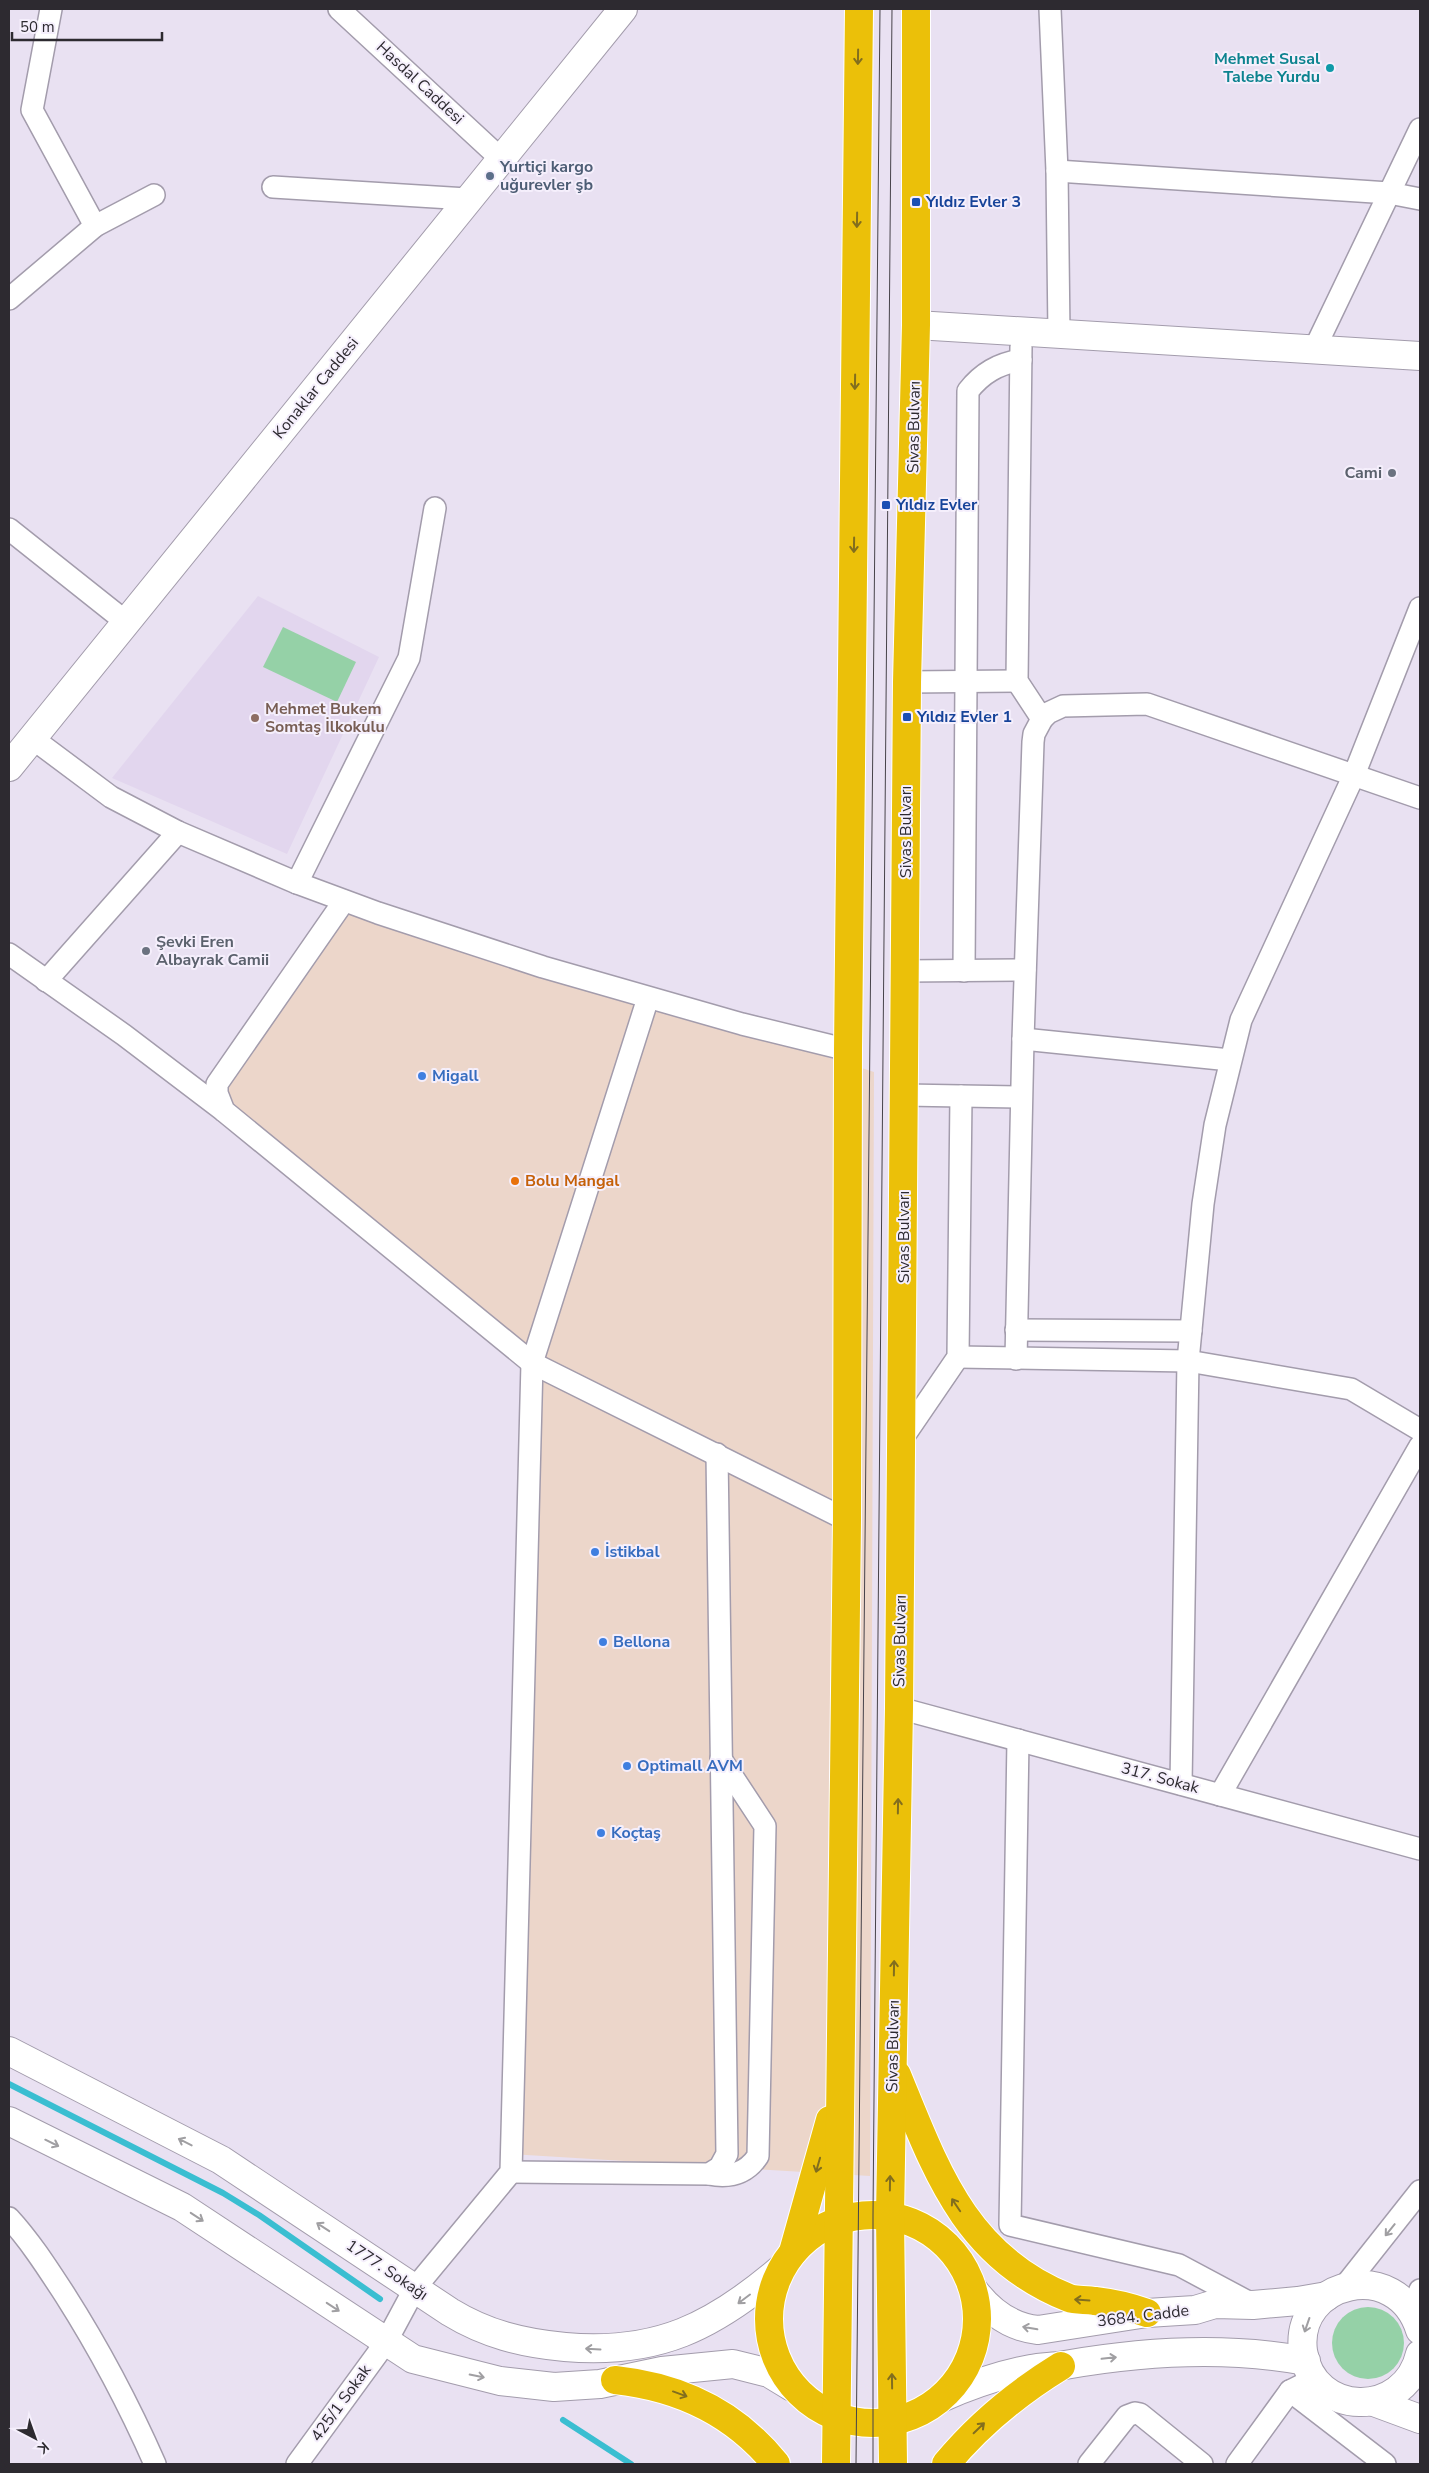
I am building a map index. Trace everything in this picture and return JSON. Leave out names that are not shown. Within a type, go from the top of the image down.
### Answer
[{"type":"highway","points":[[836,2464],[847,1520],[848,1050],[859,9]]},
{"type":"highway","name":"Sivas Bulvarı","points":[[893,2464],[890,2216],[900,1708],[907,682],[916,325],[916,9]]},
{"type":"highway","points":[[892,2064],[942,2182],[963,2214],[1002,2258],[1037,2283],[1072,2299],[1124,2305],[1147,2313]]},
{"type":"highway","points":[[787,2260],[806,2239],[839,2221],[873,2215],[890,2216],[916,2224],[939,2238],[963,2265],[972,2289],[978,2318],[972,2353],[954,2385],[941,2398],[910,2417],[892,2422],[857,2423],[837,2418],[820,2410],[792,2387],[774,2356],[769,2329],[770,2302],[774,2284],[787,2260],[840,2084]]},
{"type":"highway","points":[[946,2464],[979,2428],[1004,2405],[1061,2366]]},
{"type":"highway","points":[[615,2380],[659,2387],[701,2403],[736,2424],[776,2464]]},
{"type":"street","points":[[52,9],[32,110],[95,226]]},
{"type":"street","name":"Hasdal Caddesi","points":[[339,9],[500,158]]},
{"type":"street","name":"Konaklar Caddesi","points":[[9,767],[500,158],[623,9]]},
{"type":"street","points":[[1050,9],[1060,334]]},
{"type":"street","points":[[1314,350],[1420,129]]},
{"type":"street","points":[[1056,171],[1389,193],[1420,199]]},
{"type":"street","points":[[273,187],[467,199]]},
{"type":"street","points":[[9,299],[95,226],[154,195]]},
{"type":"street","points":[[916,325],[1420,356]]},
{"type":"street","points":[[1021,331],[1017,681],[1042,719]]},
{"type":"street","points":[[964,970],[968,392],[982,375],[994,368],[1021,360]]},
{"type":"street","points":[[297,884],[409,658],[435,508]]},
{"type":"street","points":[[9,529],[126,622]]},
{"type":"street","points":[[1181,1784],[1188,1361],[1208,1164],[1230,1060],[1242,1020],[1413,647],[1420,608]]},
{"type":"street","points":[[907,682],[1017,681]]},
{"type":"street","points":[[1016,1359],[1022,1039],[1033,742],[1034,734],[1042,719],[1048,713],[1063,706],[1147,704],[1420,798]]},
{"type":"street","points":[[32,738],[111,797],[178,832],[297,884],[543,968],[742,1024],[848,1050]]},
{"type":"street","points":[[46,981],[178,832]]},
{"type":"street","points":[[224,1111],[217,1093],[217,1084],[344,901]]},
{"type":"street","points":[[9,954],[124,1035],[224,1111],[532,1363],[847,1520]]},
{"type":"street","points":[[905,970],[1025,970]]},
{"type":"street","points":[[648,998],[532,1363],[511,2172],[709,2174],[725,2176],[748,2169],[758,2156],[765,1826],[721,1759]]},
{"type":"street","points":[[1022,1039],[1230,1060]]},
{"type":"street","points":[[905,1095],[1021,1097]]},
{"type":"street","points":[[902,1439],[958,1357],[961,1096]]},
{"type":"street","points":[[1016,1330],[1191,1331]]},
{"type":"street","points":[[958,1357],[1188,1361],[1351,1389],[1420,1430]]},
{"type":"street","points":[[1220,1795],[1420,1446]]},
{"type":"street","points":[[709,2174],[720,2167],[727,2154],[716,1454]]},
{"type":"street","name":"317. Sokak","points":[[900,1708],[1420,1849]]},
{"type":"street","points":[[1018,1740],[1010,2225],[1179,2265],[1252,2304]]},
{"type":"street","name":"1777. Sokağı","points":[[9,2051],[221,2160],[469,2324],[498,2335],[530,2343],[605,2349],[644,2345],[694,2328],[740,2302],[787,2260]]},
{"type":"street","points":[[9,2122],[182,2207],[413,2359],[500,2381],[554,2386],[615,2380],[681,2368],[733,2364],[745,2365],[769,2373],[792,2387]]},
{"type":"street","name":"425/1 Sokak","points":[[297,2464],[386,2342],[416,2288],[511,2172]]},
{"type":"street","points":[[1420,2191],[1335,2291],[1313,2311],[1304,2330],[1303,2350],[1311,2370],[1320,2385],[1336,2397],[1354,2402],[1374,2402],[1420,2419]]},
{"type":"street","points":[[9,2218],[47,2267],[89,2332],[113,2375],[155,2464]]},
{"type":"street","name":"3684. Cadde","points":[[972,2289],[980,2300],[1001,2317],[1028,2329],[1048,2329],[1147,2313],[1195,2310],[1215,2304],[1298,2301],[1363,2284],[1382,2287],[1399,2296],[1419,2318]]},
{"type":"street","points":[[941,2398],[1004,2375],[1142,2354],[1198,2352],[1269,2354],[1311,2370]]},
{"type":"street","points":[[1374,2402],[1392,2395],[1407,2383],[1417,2367],[1420,2354]]},
{"type":"street","points":[[1237,2464],[1290,2391],[1311,2370]]},
{"type":"street","points":[[1290,2391],[1385,2464]]},
{"type":"street","points":[[1089,2464],[1127,2416],[1135,2413],[1140,2414],[1202,2464]]},
{"type":"shaded area","name":"Mehmet Bukem Somtaş İlkokulu","points":[[258,596],[379,657],[287,854],[112,778]]},
{"type":"shaded area","points":[[345,903],[874,1072],[870,2176],[510,2154],[531,1368],[208,1096]]},
{"type":"green space","points":[[283,627],[356,662],[337,702],[263,667]]},
{"type":"green space","points":[[1368,2307],[1382,2310],[1394,2317],[1401,2329],[1404,2343],[1401,2357],[1394,2369],[1382,2376],[1368,2379],[1354,2376],[1342,2369],[1335,2357],[1332,2343],[1335,2329],[1342,2317],[1354,2310]]},
{"type":"waterway","points":[[9,2084],[223,2193],[259,2215],[380,2299]]},
{"type":"waterway","points":[[563,2420],[631,2464]]},
{"type":"tram line","points":[[856,2464],[880,9]]},
{"type":"tram line","points":[[873,2464],[873,2215],[892,9]]},
{"type":"place","name":"Mehmet Susal Talebe Yurdu","points":[[1330,68]]},
{"type":"place","name":"Yurtiçi kargo uğurevler şb","points":[[490,176]]},
{"type":"place","name":"Yıldız Evler 3","points":[[916,202]]},
{"type":"place","name":"Cami","points":[[1392,473]]},
{"type":"place","name":"Yıldız Evler","points":[[886,505]]},
{"type":"place","name":"Yıldız Evler 1","points":[[907,717]]},
{"type":"place","name":"Mehmet Bukem Somtaş İlkokulu","points":[[255,718]]},
{"type":"place","name":"Şevki Eren Albayrak Camii","points":[[146,951]]},
{"type":"place","name":"Migall","points":[[422,1076]]},
{"type":"place","name":"Bolu Mangal","points":[[515,1181]]},
{"type":"place","name":"İstikbal","points":[[595,1552]]},
{"type":"place","name":"Bellona","points":[[603,1642]]},
{"type":"place","name":"Optimall AVM","points":[[627,1766]]},
{"type":"place","name":"Koçtaş","points":[[601,1833]]}]
